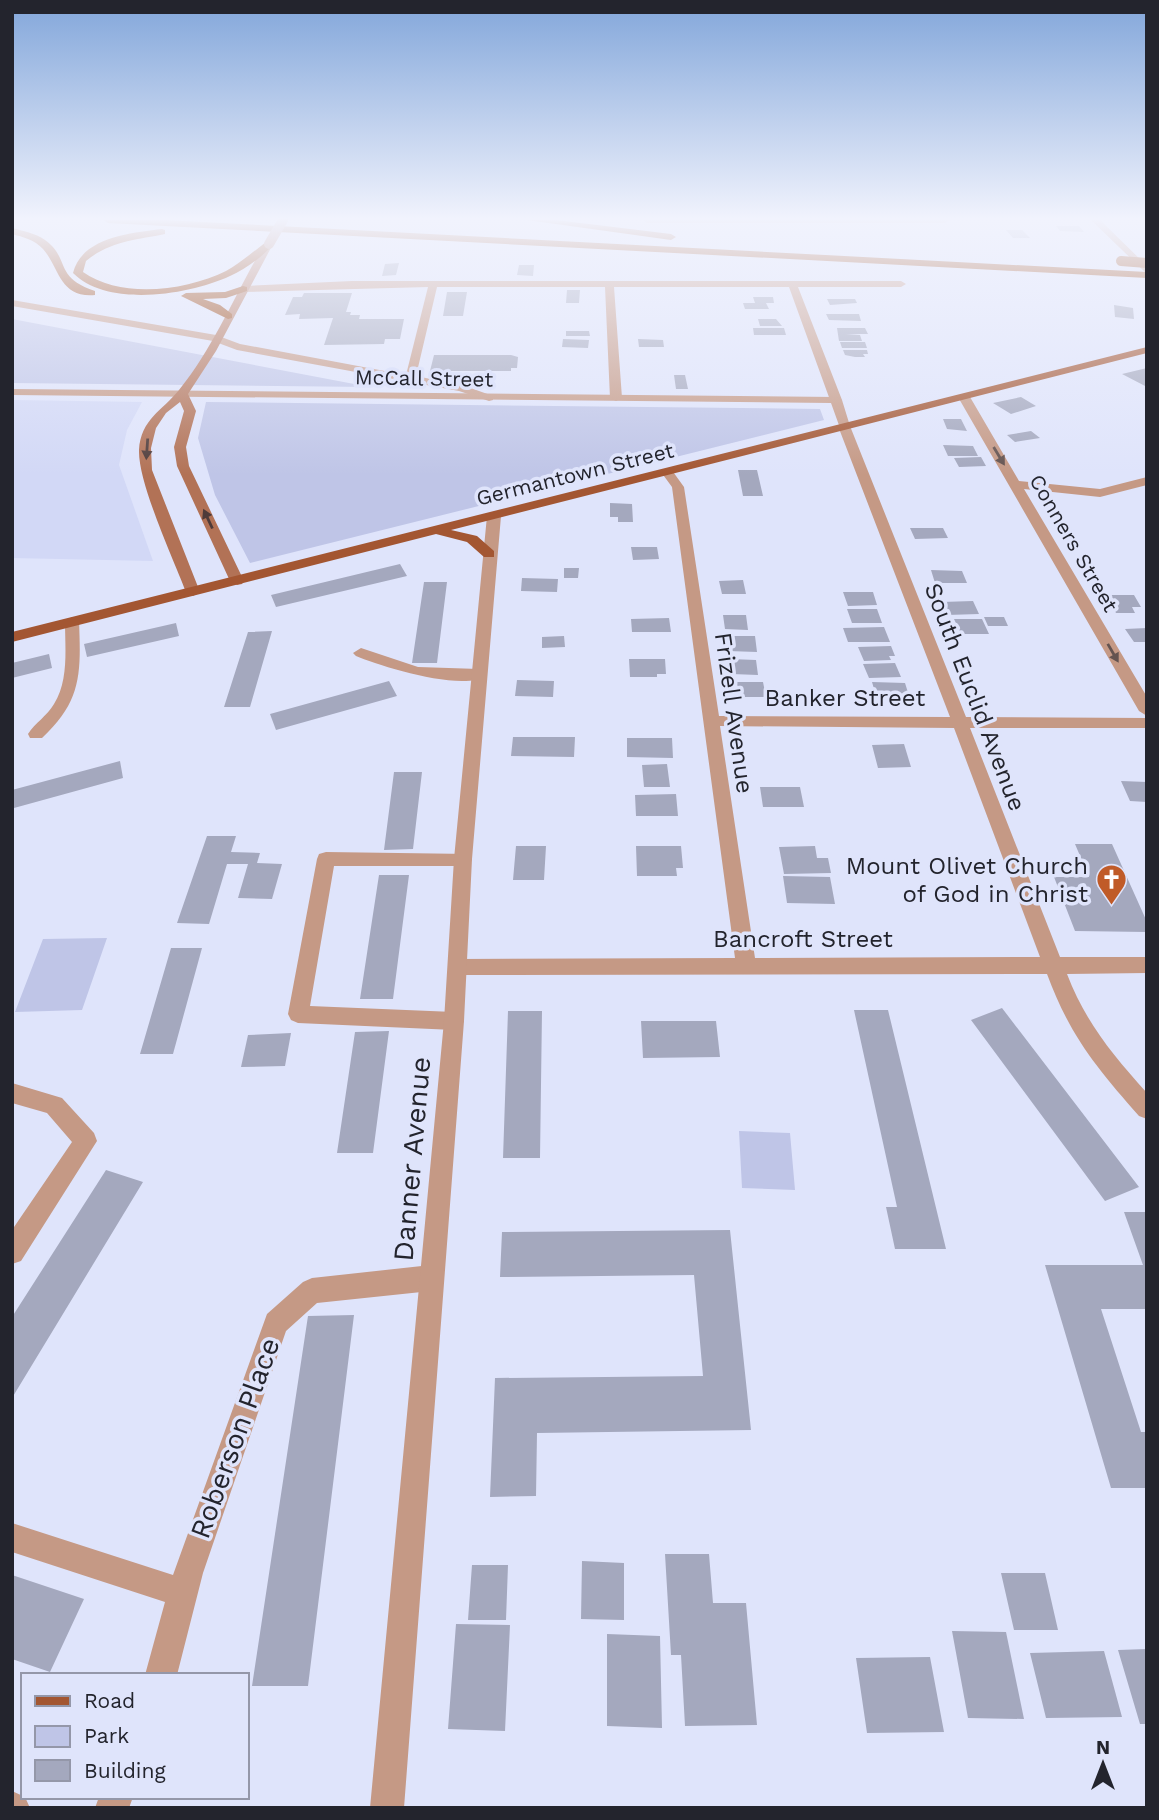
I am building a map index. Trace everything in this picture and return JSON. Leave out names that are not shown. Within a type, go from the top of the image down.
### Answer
[{"type":"highway","points":[[210,305],[228,316]]},
{"type":"main road","points":[[193,592],[146,470],[145,448],[150,428],[162,411],[181,394],[211,351],[234,305]]},
{"type":"main road","name":"Germantown Street","points":[[12,637],[1147,350]]},
{"type":"main road","points":[[181,394],[190,411],[180,447],[183,466],[237,580]]},
{"type":"main road","points":[[433,531],[465,536],[481,544],[489,554]]},
{"type":"street","points":[[23,305],[216,338],[237,347],[461,388],[489,398]]},
{"type":"street","points":[[410,379],[428,305]]},
{"type":"street","points":[[610,305],[616,398]]},
{"type":"street","name":"South Euclid Avenue","points":[[800,305],[844,426],[1070,1008],[1089,1041],[1114,1074],[1147,1109]]},
{"type":"street","name":"McCall Street","points":[[12,392],[836,400]]},
{"type":"street","name":"Conners Street","points":[[964,397],[1147,711]]},
{"type":"street","name":"Frizell Avenue","points":[[667,472],[678,487],[746,965]]},
{"type":"street","points":[[1017,485],[1100,493],[1147,481]]},
{"type":"street","name":"Danner Avenue","points":[[387,1808],[454,1021],[463,859],[494,516]]},
{"type":"street","points":[[36,734],[55,719],[74,680],[72,621]]},
{"type":"street","points":[[361,653],[394,668],[422,674],[479,674]]},
{"type":"street","name":"Banker Street","points":[[710,721],[1147,723]]},
{"type":"street","points":[[454,1021],[298,1014],[326,859],[463,859]]},
{"type":"street","name":"Bancroft Street","points":[[458,967],[1147,965]]},
{"type":"street","points":[[12,1093],[54,1105],[86,1142],[12,1252]]},
{"type":"street","name":"Roberson Place","points":[[162,1673],[182,1593],[276,1323],[312,1291],[431,1278]]},
{"type":"street","points":[[12,1537],[182,1593]]},
{"type":"shaded area","points":[[12,400],[142,402],[127,430],[119,465],[153,561],[12,558]]},
{"type":"green space","points":[[12,319],[370,387],[12,383]]},
{"type":"green space","points":[[206,402],[820,409],[824,420],[250,563],[215,495],[198,438]]},
{"type":"green space","points":[[107,938],[82,1010],[15,1012],[43,939]]},
{"type":"green space","points":[[739,1131],[790,1133],[795,1190],[742,1188]]},
{"type":"building","points":[[289,305],[348,305],[346,312],[360,315],[359,319],[404,319],[400,339],[385,339],[384,344],[324,345],[333,318],[299,319],[300,314],[285,315]]},
{"type":"building","points":[[445,305],[465,305],[463,316],[443,316]]},
{"type":"building","points":[[744,305],[767,305],[769,309],[745,309]]},
{"type":"building","points":[[1114,305],[1133,308],[1134,319],[1115,317]]},
{"type":"building","points":[[826,314],[859,314],[861,321],[829,320]]},
{"type":"building","points":[[758,319],[776,319],[782,326],[760,326]]},
{"type":"building","points":[[753,328],[784,328],[786,335],[754,335]]},
{"type":"building","points":[[837,328],[865,328],[868,334],[846,334],[860,335],[862,341],[839,341]]},
{"type":"building","points":[[566,331],[589,331],[590,336],[566,336]]},
{"type":"building","points":[[563,339],[589,340],[588,348],[562,347]]},
{"type":"building","points":[[638,339],[663,340],[664,347],[639,347]]},
{"type":"building","points":[[840,342],[865,342],[867,348],[842,348]]},
{"type":"building","points":[[843,350],[867,350],[868,354],[863,354],[865,357],[855,357],[845,355]]},
{"type":"building","points":[[434,355],[518,357],[517,368],[511,368],[511,371],[430,371]]},
{"type":"building","points":[[1147,368],[1147,387],[1122,374]]},
{"type":"building","points":[[674,375],[685,375],[688,389],[676,389]]},
{"type":"building","points":[[1021,397],[1036,406],[1011,414],[993,403]]},
{"type":"building","points":[[943,419],[961,419],[967,431],[947,429]]},
{"type":"building","points":[[1031,431],[1040,438],[1015,442],[1007,435]]},
{"type":"building","points":[[943,445],[973,446],[978,456],[948,456]]},
{"type":"building","points":[[981,457],[986,466],[959,467],[954,458]]},
{"type":"building","points":[[738,470],[757,470],[763,496],[743,496]]},
{"type":"building","points":[[610,503],[632,504],[633,522],[618,522],[618,517],[610,517]]},
{"type":"building","points":[[910,528],[943,528],[948,538],[915,539]]},
{"type":"building","points":[[631,547],[657,547],[659,559],[633,560]]},
{"type":"building","points":[[400,564],[407,576],[276,607],[271,595]]},
{"type":"building","points":[[564,568],[579,568],[578,578],[564,578]]},
{"type":"building","points":[[931,570],[962,571],[967,583],[935,583]]},
{"type":"building","points":[[522,578],[558,579],[557,592],[521,591]]},
{"type":"building","points":[[743,580],[746,594],[722,594],[719,581]]},
{"type":"building","points":[[424,582],[447,582],[437,663],[412,663]]},
{"type":"building","points":[[843,592],[873,592],[877,605],[848,606]]},
{"type":"building","points":[[1106,595],[1134,595],[1141,607],[1132,607],[1135,613],[1116,613]]},
{"type":"building","points":[[973,601],[979,614],[947,615],[942,602]]},
{"type":"building","points":[[847,609],[877,609],[882,623],[852,623]]},
{"type":"building","points":[[723,615],[746,615],[748,630],[725,629]]},
{"type":"building","points":[[984,617],[1004,617],[1008,626],[988,626]]},
{"type":"building","points":[[669,618],[671,632],[632,632],[631,619]]},
{"type":"building","points":[[954,619],[982,619],[989,634],[961,634]]},
{"type":"building","points":[[176,623],[179,636],[87,657],[84,644]]},
{"type":"building","points":[[884,627],[890,642],[848,642],[843,628]]},
{"type":"building","points":[[1147,628],[1147,642],[1134,642],[1125,629]]},
{"type":"building","points":[[272,631],[250,707],[224,707],[248,632]]},
{"type":"building","points":[[564,636],[565,647],[542,648],[542,637]]},
{"type":"building","points":[[726,636],[755,636],[757,652],[728,651]]},
{"type":"building","points":[[891,646],[895,656],[889,656],[891,660],[864,661],[858,647]]},
{"type":"building","points":[[49,654],[52,668],[12,678],[12,663]]},
{"type":"building","points":[[629,659],[665,659],[666,674],[657,674],[657,677],[630,677]]},
{"type":"building","points":[[730,659],[756,660],[758,675],[732,674]]},
{"type":"building","points":[[895,663],[901,677],[869,678],[863,664]]},
{"type":"building","points":[[517,680],[554,681],[553,697],[515,696]]},
{"type":"building","points":[[389,681],[397,696],[276,730],[270,714]]},
{"type":"building","points":[[737,682],[763,682],[766,697],[739,697]]},
{"type":"building","points":[[872,682],[905,683],[910,699],[877,699]]},
{"type":"building","points":[[513,737],[575,737],[574,757],[511,756]]},
{"type":"building","points":[[627,738],[672,738],[673,758],[627,757]]},
{"type":"building","points":[[904,744],[911,767],[878,768],[872,745]]},
{"type":"building","points":[[120,761],[123,778],[14,808],[12,790]]},
{"type":"building","points":[[667,764],[670,787],[644,787],[642,765]]},
{"type":"building","points":[[394,772],[422,772],[413,849],[384,850]]},
{"type":"building","points":[[1121,781],[1147,782],[1147,802],[1130,801]]},
{"type":"building","points":[[760,787],[800,787],[804,807],[763,807]]},
{"type":"building","points":[[676,794],[678,816],[636,816],[635,795]]},
{"type":"building","points":[[207,836],[236,836],[231,852],[260,853],[257,863],[282,864],[272,899],[238,898],[248,864],[227,864],[209,924],[177,923]]},
{"type":"building","points":[[1075,844],[1112,844],[1147,922],[1147,932],[1075,931],[1054,877],[1089,877]]},
{"type":"building","points":[[516,846],[546,846],[544,880],[513,880]]},
{"type":"building","points":[[636,846],[681,846],[683,868],[676,868],[677,876],[637,876]]},
{"type":"building","points":[[815,846],[817,858],[828,858],[831,873],[784,874],[779,847]]},
{"type":"building","points":[[379,875],[409,875],[393,999],[360,999]]},
{"type":"building","points":[[783,876],[830,877],[835,904],[787,903]]},
{"type":"building","points":[[171,948],[202,948],[173,1054],[140,1054]]},
{"type":"building","points":[[1002,1008],[1139,1187],[1105,1201],[971,1020]]},
{"type":"building","points":[[854,1010],[888,1010],[946,1249],[895,1249],[886,1207],[897,1207]]},
{"type":"building","points":[[508,1011],[542,1011],[540,1158],[503,1158]]},
{"type":"building","points":[[641,1021],[716,1021],[720,1057],[643,1058]]},
{"type":"building","points":[[389,1031],[373,1153],[337,1153],[355,1032]]},
{"type":"building","points":[[291,1033],[285,1066],[241,1067],[248,1035]]},
{"type":"building","points":[[106,1170],[143,1182],[12,1398],[12,1317]]},
{"type":"building","points":[[1124,1212],[1147,1212],[1147,1309],[1101,1309],[1141,1432],[1147,1432],[1147,1488],[1111,1488],[1045,1265],[1143,1265]]},
{"type":"building","points":[[730,1230],[751,1430],[537,1433],[536,1496],[490,1497],[495,1378],[703,1376],[694,1275],[500,1277],[502,1232]]},
{"type":"building","points":[[354,1315],[308,1686],[252,1686],[308,1316]]},
{"type":"building","points":[[665,1554],[709,1554],[713,1603],[746,1603],[757,1725],[685,1726],[681,1655],[671,1655]]},
{"type":"building","points":[[582,1561],[624,1563],[624,1620],[581,1619]]},
{"type":"building","points":[[472,1565],[508,1565],[506,1620],[468,1620]]},
{"type":"building","points":[[1001,1573],[1045,1573],[1058,1630],[1014,1630]]},
{"type":"building","points":[[12,1575],[84,1599],[50,1672],[12,1659]]},
{"type":"building","points":[[456,1624],[510,1625],[505,1731],[448,1729]]},
{"type":"building","points":[[952,1631],[1006,1632],[1024,1719],[968,1718]]},
{"type":"building","points":[[607,1634],[660,1636],[662,1728],[607,1726]]},
{"type":"building","points":[[1147,1649],[1147,1724],[1140,1724],[1118,1650]]},
{"type":"building","points":[[1104,1651],[1122,1717],[1046,1718],[1030,1653]]},
{"type":"building","points":[[930,1657],[944,1732],[867,1733],[856,1658]]},
{"type":"place","name":"Mount Olivet Church of God in Christ","points":[[1111,907]]}]
